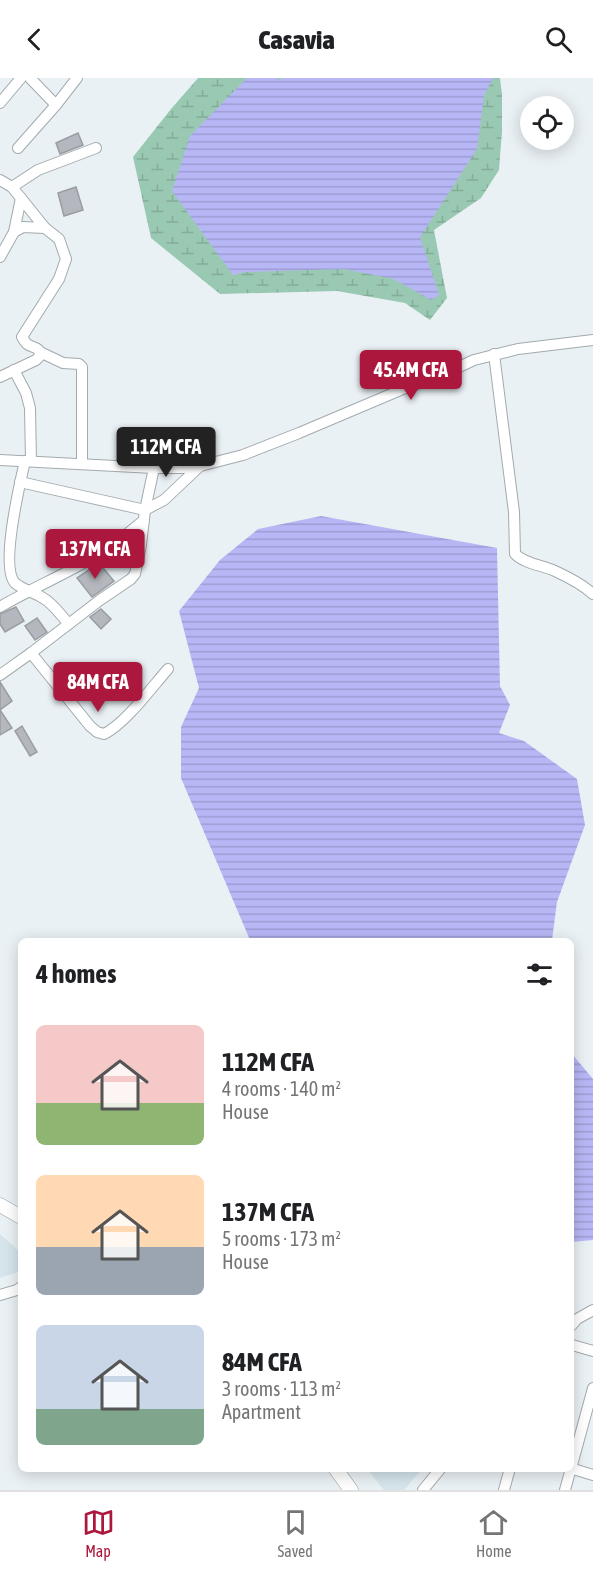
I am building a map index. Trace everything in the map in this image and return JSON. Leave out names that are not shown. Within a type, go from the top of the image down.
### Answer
[{"type":"main road","points":[[0,1205],[18,1215]]},
{"type":"main road","points":[[338,1472],[351,1490]]},
{"type":"street","points":[[0,103],[21,78]]},
{"type":"street","points":[[30,78],[56,105]]},
{"type":"street","points":[[18,148],[56,105],[76,78]]},
{"type":"street","points":[[12,187],[38,170],[96,148]]},
{"type":"street","points":[[0,180],[12,187],[45,228],[59,239],[66,259],[59,279],[22,337],[27,344],[37,347],[40,352],[63,363],[79,364],[82,367],[82,464]]},
{"type":"street","points":[[0,257],[14,232],[21,198]]},
{"type":"street","points":[[14,232],[23,227],[45,228]]},
{"type":"street","points":[[0,460],[154,468],[200,466],[243,455],[299,434],[474,360],[518,349],[593,340]]},
{"type":"street","points":[[0,378],[36,360],[40,352]]},
{"type":"street","points":[[494,354],[514,512],[515,554],[523,560],[555,571],[593,594]]},
{"type":"street","points":[[14,370],[26,393],[30,408],[28,461],[6,519],[10,575],[12,581],[49,602],[69,624]]},
{"type":"street","points":[[0,606],[112,546],[200,466]]},
{"type":"street","points":[[0,675],[135,574],[154,468]]},
{"type":"street","points":[[20,482],[145,515]]},
{"type":"street","points":[[31,653],[90,726],[104,734],[111,731],[125,717],[168,669]]},
{"type":"street","points":[[0,1295],[18,1289]]},
{"type":"street","points":[[574,1323],[593,1310]]},
{"type":"street","points":[[574,1346],[593,1351]]},
{"type":"street","points":[[574,1458],[590,1410],[593,1388]]},
{"type":"street","points":[[574,1468],[593,1475]]},
{"type":"street","points":[[423,1490],[438,1472]]},
{"type":"street","points":[[504,1490],[509,1472]]},
{"type":"street","points":[[565,1490],[570,1472]]},
{"type":"shaded area","points":[[0,1234],[18,1250],[18,1272],[0,1278]]},
{"type":"shaded area","points":[[369,1472],[419,1472],[404,1490],[384,1490]]},
{"type":"green space","points":[[198,78],[500,78],[502,131],[499,170],[481,198],[434,230],[447,298],[430,320],[405,303],[337,291],[220,294],[151,238],[133,157]]},
{"type":"water","points":[[247,78],[276,78],[279,80],[283,78],[493,78],[484,96],[477,149],[420,237],[439,295],[431,300],[394,279],[344,269],[244,272],[233,275],[172,191],[190,136]]},
{"type":"water","points":[[321,516],[497,548],[500,686],[510,705],[499,733],[524,741],[577,779],[585,825],[557,902],[552,938],[249,938],[181,778],[181,727],[199,688],[179,611],[220,560],[258,529]]},
{"type":"water","points":[[574,1056],[593,1079],[593,1240],[574,1242]]},
{"type":"building","points":[[78,133],[83,145],[60,154],[56,143]]},
{"type":"building","points":[[76,187],[83,210],[64,216],[58,193]]},
{"type":"building","points":[[99,563],[114,581],[92,597],[77,578]]},
{"type":"building","points":[[16,607],[24,621],[5,632],[0,624],[0,614]]},
{"type":"building","points":[[101,609],[111,619],[101,629],[90,617]]},
{"type":"building","points":[[37,618],[47,632],[35,640],[25,626]]},
{"type":"building","points":[[0,682],[12,701],[0,710]]},
{"type":"building","points":[[0,710],[12,728],[0,735]]},
{"type":"building","points":[[22,726],[37,752],[30,756],[15,731]]}]
